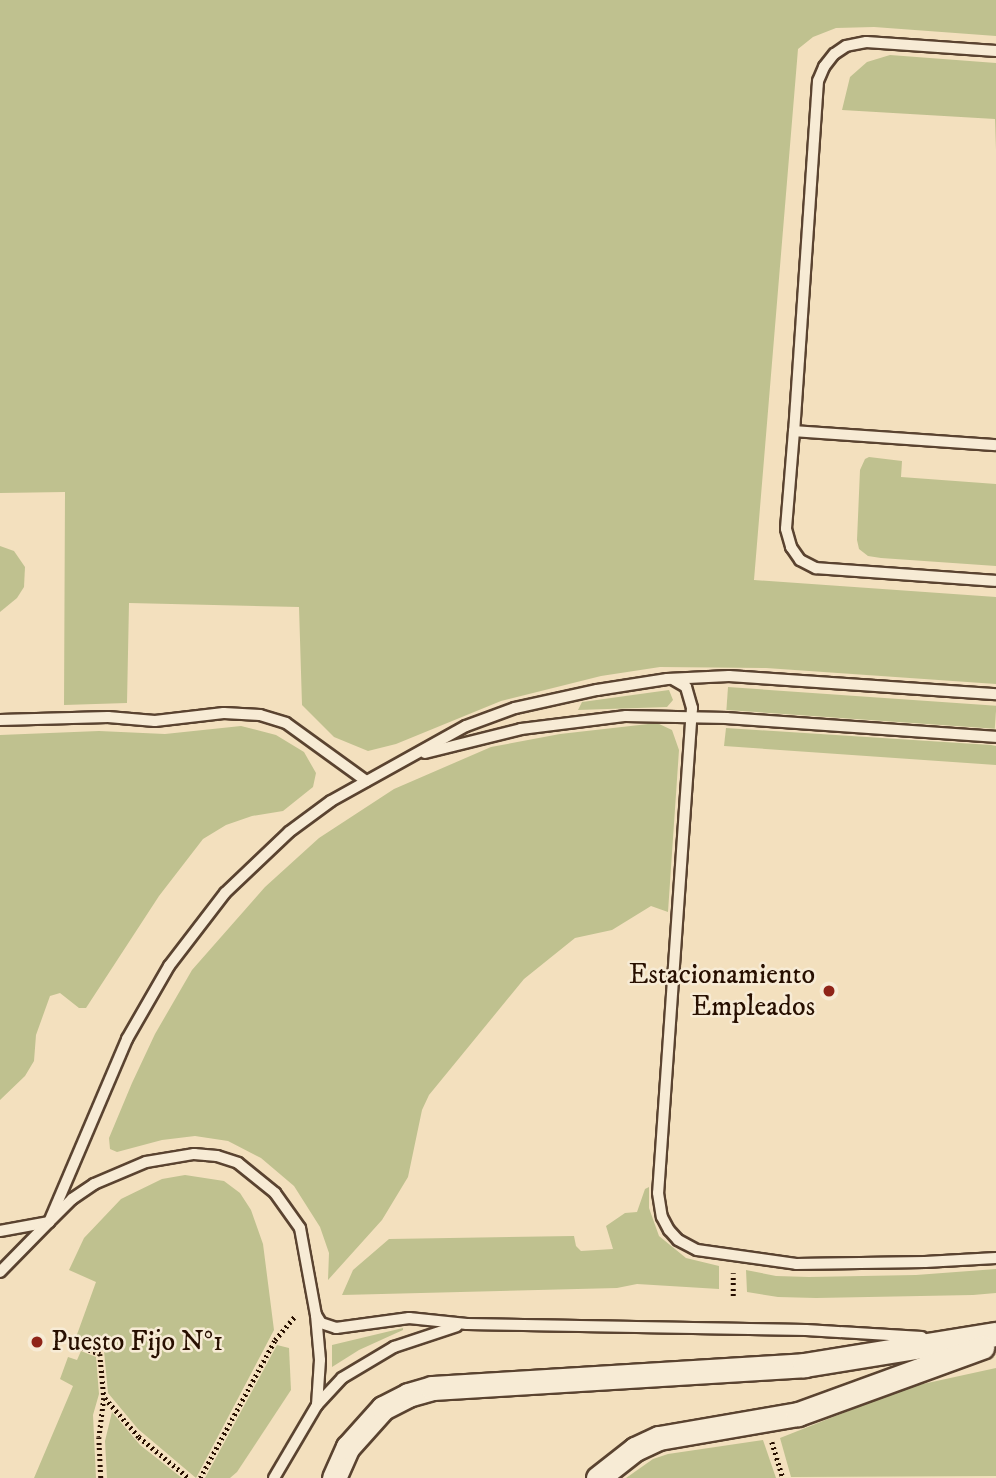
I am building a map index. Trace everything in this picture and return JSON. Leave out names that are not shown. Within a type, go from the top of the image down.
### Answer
[{"type":"street","points":[[334,1478],[348,1447],[383,1408],[408,1395],[432,1388],[804,1364],[996,1334]]},
{"type":"street","points":[[598,1478],[635,1449],[659,1438],[798,1414],[996,1343]]},
{"type":"lane","points":[[996,51],[866,42],[846,46],[834,54],[824,67],[818,81],[786,529],[791,547],[800,560],[816,568],[996,581]]},
{"type":"lane","points":[[794,431],[996,445]]},
{"type":"lane","points":[[49,1222],[127,1040],[169,966],[225,893],[289,832],[331,801],[409,757],[466,726],[515,708],[667,679],[729,676],[996,694]]},
{"type":"lane","points":[[667,679],[686,687],[691,697],[692,716],[657,1193],[662,1217],[678,1240],[697,1250],[796,1264],[996,1258]]},
{"type":"lane","points":[[0,720],[107,718],[155,721],[224,713],[260,715],[286,723],[366,781]]},
{"type":"lane","points":[[409,757],[521,729],[626,716],[692,716],[996,737]]},
{"type":"lane","points":[[0,1272],[72,1199],[94,1184],[146,1163],[194,1154],[217,1156],[238,1163],[275,1193],[300,1228],[316,1315],[320,1360],[317,1405]]},
{"type":"lane","points":[[0,1231],[49,1222]]},
{"type":"lane","points":[[316,1315],[321,1323],[335,1328],[409,1318],[467,1324],[806,1331],[964,1339]]},
{"type":"lane","points":[[274,1478],[317,1405],[342,1378],[394,1347],[439,1330],[467,1324]]},
{"type":"path","points":[[733,1269],[733,1296]]},
{"type":"path","points":[[200,1478],[275,1340],[294,1317]]},
{"type":"path","points":[[73,1344],[100,1354],[104,1398],[100,1437],[101,1478]]},
{"type":"path","points":[[104,1398],[139,1437],[189,1478]]},
{"type":"path","points":[[772,1441],[783,1478]]},
{"type":"green space","points":[[0,0],[996,0],[996,36],[874,27],[836,28],[813,37],[798,49],[754,580],[996,597],[996,684],[766,668],[660,667],[601,676],[501,701],[396,744],[368,751],[334,737],[302,705],[299,607],[129,603],[127,703],[64,705],[65,492],[0,493]]},
{"type":"green space","points":[[890,55],[996,63],[996,150],[995,119],[842,110],[850,77],[867,62]]},
{"type":"green space","points":[[869,457],[902,461],[901,477],[996,484],[996,566],[881,558],[868,556],[859,549],[857,540],[860,470],[865,459]]},
{"type":"green space","points":[[0,546],[14,551],[25,567],[24,587],[17,598],[0,612]]},
{"type":"green space","points":[[728,687],[996,706],[995,729],[726,710]]},
{"type":"green space","points":[[669,690],[673,700],[667,707],[578,710],[582,702]]},
{"type":"green space","points":[[657,723],[672,730],[679,750],[668,912],[651,906],[612,930],[575,938],[524,979],[429,1095],[422,1110],[408,1177],[382,1220],[328,1280],[329,1253],[320,1227],[294,1186],[261,1158],[228,1141],[195,1136],[162,1140],[117,1152],[110,1149],[109,1138],[132,1083],[155,1034],[192,970],[265,887],[319,838],[394,789],[491,747],[560,734]]},
{"type":"green space","points":[[241,726],[276,735],[304,752],[316,773],[313,787],[283,811],[252,816],[226,825],[203,839],[159,896],[86,1008],[79,1008],[60,993],[50,996],[36,1035],[34,1061],[25,1076],[0,1100],[0,735],[99,731],[165,734]]},
{"type":"green space","points":[[726,728],[991,745],[996,746],[996,765],[724,746]]},
{"type":"green space","points":[[185,1175],[224,1181],[240,1193],[251,1210],[263,1244],[274,1330],[196,1478],[138,1429],[108,1393],[104,1351],[75,1340],[96,1282],[69,1270],[84,1238],[121,1199],[162,1179]]},
{"type":"green space","points":[[649,1187],[649,1208],[659,1236],[686,1258],[719,1266],[719,1289],[637,1284],[617,1288],[342,1295],[353,1270],[389,1239],[574,1236],[576,1246],[581,1251],[613,1249],[606,1226],[625,1213],[637,1212],[645,1189]]},
{"type":"green space","points":[[996,1269],[996,1293],[816,1298],[778,1297],[747,1292],[746,1270],[776,1276],[809,1277],[916,1275]]},
{"type":"green space","points":[[403,1328],[359,1350],[332,1367],[332,1345]]},
{"type":"green space","points":[[277,1345],[289,1348],[291,1390],[237,1472],[230,1478],[205,1478]]},
{"type":"green space","points":[[81,1351],[96,1357],[99,1394],[93,1415],[96,1478],[34,1478],[73,1386],[60,1379],[68,1357],[77,1360]]},
{"type":"green space","points":[[996,1368],[996,1476],[791,1477],[780,1438],[909,1387]]},
{"type":"green space","points":[[112,1412],[140,1445],[182,1478],[107,1478],[105,1441]]},
{"type":"green space","points":[[763,1440],[776,1478],[626,1478],[653,1459],[668,1454]]},
{"type":"place","name":"Estacionamiento Empleados","points":[[829,991]]},
{"type":"place","name":"Puesto Fijo N°1","points":[[37,1342]]}]
